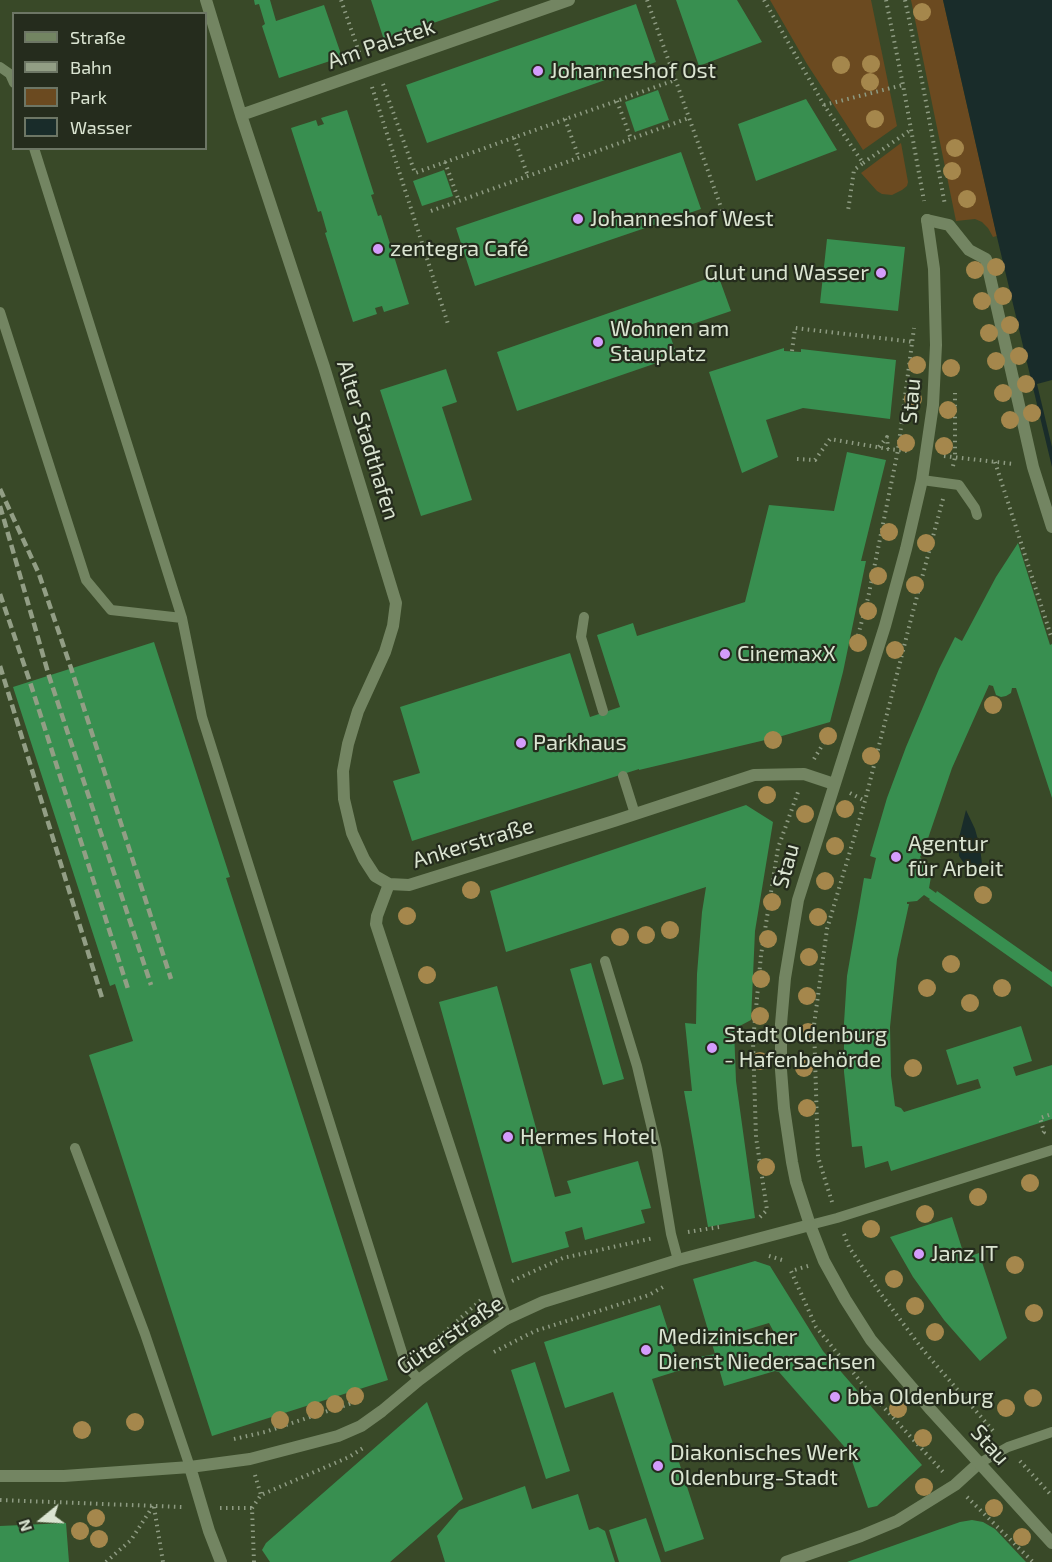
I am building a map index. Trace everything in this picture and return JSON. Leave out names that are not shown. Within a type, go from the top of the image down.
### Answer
[{"type":"street","name":"Alter Stadthafen","points":[[206,0],[241,115],[324,367],[396,603],[393,626],[385,652],[358,711],[343,771],[344,799],[352,833],[375,876],[389,884]]},
{"type":"street","name":"Am Palstek","points":[[241,115],[569,0]]},
{"type":"street","points":[[927,220],[949,225],[969,250],[986,259],[1033,466],[1052,527]]},
{"type":"street","name":"Stau","points":[[927,220],[934,268],[936,345],[933,405],[922,480],[885,626],[798,900],[785,978],[781,1024],[782,1079],[789,1147],[796,1182],[828,1269],[845,1299],[871,1340],[978,1464],[1052,1543]]},
{"type":"street","name":"Ankerstraße","points":[[506,1319],[376,924],[389,884],[409,885],[754,774],[804,774],[834,784]]},
{"type":"street","name":"Güterstraße","points":[[0,1476],[64,1476],[190,1467],[250,1458],[338,1436],[361,1426],[462,1348],[506,1319],[543,1302],[678,1260],[810,1225]]},
{"type":"street","points":[[786,1562],[897,1521],[955,1485],[978,1464]]},
{"type":"street","points":[[190,1467],[221,1562]]},
{"type":"lane","points":[[0,67],[10,74],[12,79]]},
{"type":"lane","points":[[35,150],[182,618],[202,717],[406,1365],[419,1380]]},
{"type":"lane","points":[[0,312],[86,580],[111,610],[182,618]]},
{"type":"lane","points":[[922,480],[959,485],[975,508],[977,515]]},
{"type":"lane","points":[[584,617],[581,637],[603,711]]},
{"type":"lane","points":[[623,776],[635,814]]},
{"type":"lane","points":[[605,961],[637,1066],[657,1150],[671,1234],[678,1260]]},
{"type":"lane","points":[[75,1148],[145,1334],[190,1467]]},
{"type":"lane","points":[[810,1225],[1052,1150]]},
{"type":"lane","points":[[978,1464],[1008,1447],[1052,1432]]},
{"type":"path","points":[[341,0],[357,46]]},
{"type":"path","points":[[647,0],[728,227]]},
{"type":"path","points":[[764,0],[824,105],[863,163]]},
{"type":"path","points":[[886,0],[912,129],[927,220]]},
{"type":"path","points":[[905,0],[949,225]]},
{"type":"path","points":[[372,69],[416,173],[675,80]]},
{"type":"path","points":[[372,69],[448,324]]},
{"type":"path","points":[[824,105],[903,85]]},
{"type":"path","points":[[617,101],[631,139]]},
{"type":"path","points":[[431,211],[689,118]]},
{"type":"path","points":[[565,119],[579,158]]},
{"type":"path","points":[[848,211],[854,170],[912,129]]},
{"type":"path","points":[[514,138],[528,176]]},
{"type":"path","points":[[445,162],[459,201]]},
{"type":"path","points":[[854,654],[868,598],[898,450],[915,318]]},
{"type":"path","points":[[792,351],[795,328],[936,345]]},
{"type":"path","points":[[837,1218],[818,1157],[814,1025],[827,928],[865,801],[955,457],[956,385]]},
{"type":"path","points":[[797,459],[815,460],[830,439],[879,447]]},
{"type":"path","points":[[926,453],[1033,466]]},
{"type":"path","points":[[995,462],[1051,641]]},
{"type":"path","points":[[767,1210],[756,1137],[753,1041],[761,955],[778,849],[804,774],[831,730]]},
{"type":"path","points":[[849,1247],[923,1350],[1052,1496]]},
{"type":"path","points":[[761,1254],[782,1260]]},
{"type":"path","points":[[791,1271],[816,1327],[865,1387],[955,1485],[1033,1562]]},
{"type":"path","points":[[487,1357],[535,1331],[649,1296],[670,1282]]},
{"type":"path","points":[[255,1562],[252,1508],[254,1502],[261,1495],[349,1458],[367,1446]]},
{"type":"path","points":[[0,1500],[252,1508]]},
{"type":"path","points":[[106,1562],[131,1540],[154,1506]]},
{"type":"path","points":[[154,1506],[164,1562]]},
{"type":"green space","points":[[770,0],[871,0],[897,126],[863,150],[807,64]]},
{"type":"green space","points":[[911,0],[943,0],[997,236],[993,237],[982,222],[975,219],[956,221]]},
{"type":"green space","points":[[901,143],[907,186],[892,195],[882,194],[861,173]]},
{"type":"water","points":[[943,0],[1052,0],[1052,467],[996,233]]},
{"type":"water","points":[[966,810],[980,847],[982,872],[974,866],[968,866],[959,856],[958,842]]},
{"type":"pier","points":[[1052,380],[1052,447],[1037,384]]},
{"type":"building","points":[[254,0],[270,0],[276,21],[324,5],[342,57],[279,78],[262,26],[265,24],[259,4],[255,5]]},
{"type":"building","points":[[371,0],[500,0],[384,40]]},
{"type":"building","points":[[676,0],[737,0],[762,42],[699,66]]},
{"type":"building","name":"Johanneshof Ost","points":[[636,4],[656,62],[427,143],[406,85]]},
{"type":"building","points":[[658,90],[669,120],[635,132],[625,102]]},
{"type":"building","points":[[806,99],[837,150],[756,181],[738,124]]},
{"type":"building","points":[[347,110],[374,194],[371,195],[378,216],[381,215],[409,304],[384,312],[382,306],[375,308],[377,314],[353,322],[325,233],[327,232],[321,211],[318,212],[291,128],[316,120],[318,126],[324,124],[321,118]]},
{"type":"building","name":"Johanneshof West","points":[[681,152],[701,209],[475,286],[456,228]]},
{"type":"building","points":[[444,170],[453,196],[422,206],[413,181]]},
{"type":"building","points":[[827,239],[905,247],[898,311],[820,303]]},
{"type":"building","name":"Wohnen am Stauplatz","points":[[718,275],[731,311],[669,332],[677,356],[517,411],[497,352]]},
{"type":"building","points":[[784,348],[784,351],[801,352],[801,349],[896,360],[890,419],[803,408],[766,420],[778,457],[742,473],[709,372]]},
{"type":"building","points":[[446,369],[457,402],[442,407],[472,500],[421,516],[380,390]]},
{"type":"building","points":[[847,452],[886,460],[861,561],[866,561],[830,722],[782,736],[639,769],[412,841],[393,781],[420,773],[400,707],[570,653],[590,717],[620,707],[597,635],[633,623],[637,636],[745,602],[769,505],[834,511]]},
{"type":"building","name":"Agentur für Arbeit","points":[[1018,543],[1050,645],[1052,644],[1052,798],[1016,688],[1012,688],[1011,693],[1001,697],[996,695],[993,686],[989,685],[952,768],[920,857],[928,867],[931,877],[929,888],[936,893],[937,891],[1052,972],[1052,987],[924,895],[917,901],[907,902],[909,904],[897,959],[890,1027],[891,1076],[895,1106],[904,1112],[981,1088],[978,1079],[957,1085],[946,1050],[1021,1026],[1032,1061],[1013,1067],[1016,1076],[1052,1065],[1052,1119],[891,1171],[888,1161],[865,1168],[862,1146],[852,1147],[844,1072],[847,976],[864,878],[871,879],[876,858],[870,856],[887,798],[939,669],[955,637],[962,641],[996,577]]},
{"type":"building","points":[[154,642],[230,877],[226,878],[388,1380],[212,1436],[89,1055],[133,1041],[115,984],[110,986],[13,687]]},
{"type":"building","points":[[746,805],[773,822],[755,931],[751,1020],[734,1029],[736,1081],[755,1218],[708,1227],[684,1091],[692,1091],[685,1023],[696,1024],[697,974],[706,887],[506,952],[490,891]]},
{"type":"building","points":[[591,963],[624,1079],[603,1085],[570,969]]},
{"type":"building","points":[[497,986],[555,1197],[571,1193],[567,1181],[638,1161],[651,1208],[641,1210],[645,1223],[585,1240],[582,1227],[565,1232],[569,1247],[512,1263],[439,1002]]},
{"type":"building","points":[[952,1217],[965,1258],[979,1253],[1007,1338],[980,1361],[944,1320],[913,1277],[890,1237]]},
{"type":"building","points":[[755,1261],[770,1266],[823,1351],[922,1465],[877,1506],[868,1508],[849,1452],[779,1372],[775,1371],[724,1386],[718,1365],[681,1370],[652,1379],[704,1539],[665,1552],[613,1392],[565,1408],[544,1342],[660,1305],[678,1361],[715,1354],[693,1279]],"holes":[[[769,1323],[776,1336],[742,1346],[739,1332]]]},
{"type":"building","points":[[535,1362],[570,1471],[546,1479],[511,1370]]},
{"type":"building","points":[[427,1402],[463,1499],[390,1562],[270,1562],[262,1550],[266,1543]]},
{"type":"building","points":[[525,1486],[532,1509],[578,1494],[589,1530],[598,1527],[605,1531],[615,1562],[445,1562],[437,1536],[459,1510]]},
{"type":"building","points":[[646,1518],[661,1562],[619,1562],[609,1530]]},
{"type":"building","points":[[972,1520],[983,1522],[995,1529],[1026,1562],[847,1562],[960,1522]]},
{"type":"building","points":[[66,1523],[69,1562],[0,1562],[0,1526]]},
{"type":"railway","points":[[0,489],[39,574],[171,979]]},
{"type":"railway","points":[[0,506],[49,676],[151,985]]},
{"type":"railway","points":[[0,594],[129,992]]},
{"type":"railway","points":[[0,666],[103,1001]]},
{"type":"place","name":"Johanneshof Ost","points":[[538,71]]},
{"type":"place","name":"Johanneshof West","points":[[578,219]]},
{"type":"place","name":"zentegra Café","points":[[378,249]]},
{"type":"place","name":"Glut und Wasser","points":[[881,273]]},
{"type":"place","name":"Wohnen am Stauplatz","points":[[598,342]]},
{"type":"place","name":"CinemaxX","points":[[725,654]]},
{"type":"place","name":"Parkhaus","points":[[521,743]]},
{"type":"place","name":"Agentur für Arbeit","points":[[896,857]]},
{"type":"place","name":"Stadt Oldenburg - Hafenbehörde","points":[[712,1048]]},
{"type":"place","name":"Hermes Hotel","points":[[508,1137]]},
{"type":"place","name":"Janz IT","points":[[919,1254]]},
{"type":"place","name":"Medizinischer Dienst Niedersachsen","points":[[646,1350]]},
{"type":"place","name":"bba Oldenburg","points":[[835,1397]]},
{"type":"place","name":"Diakonisches Werk Oldenburg-Stadt","points":[[658,1466]]}]
